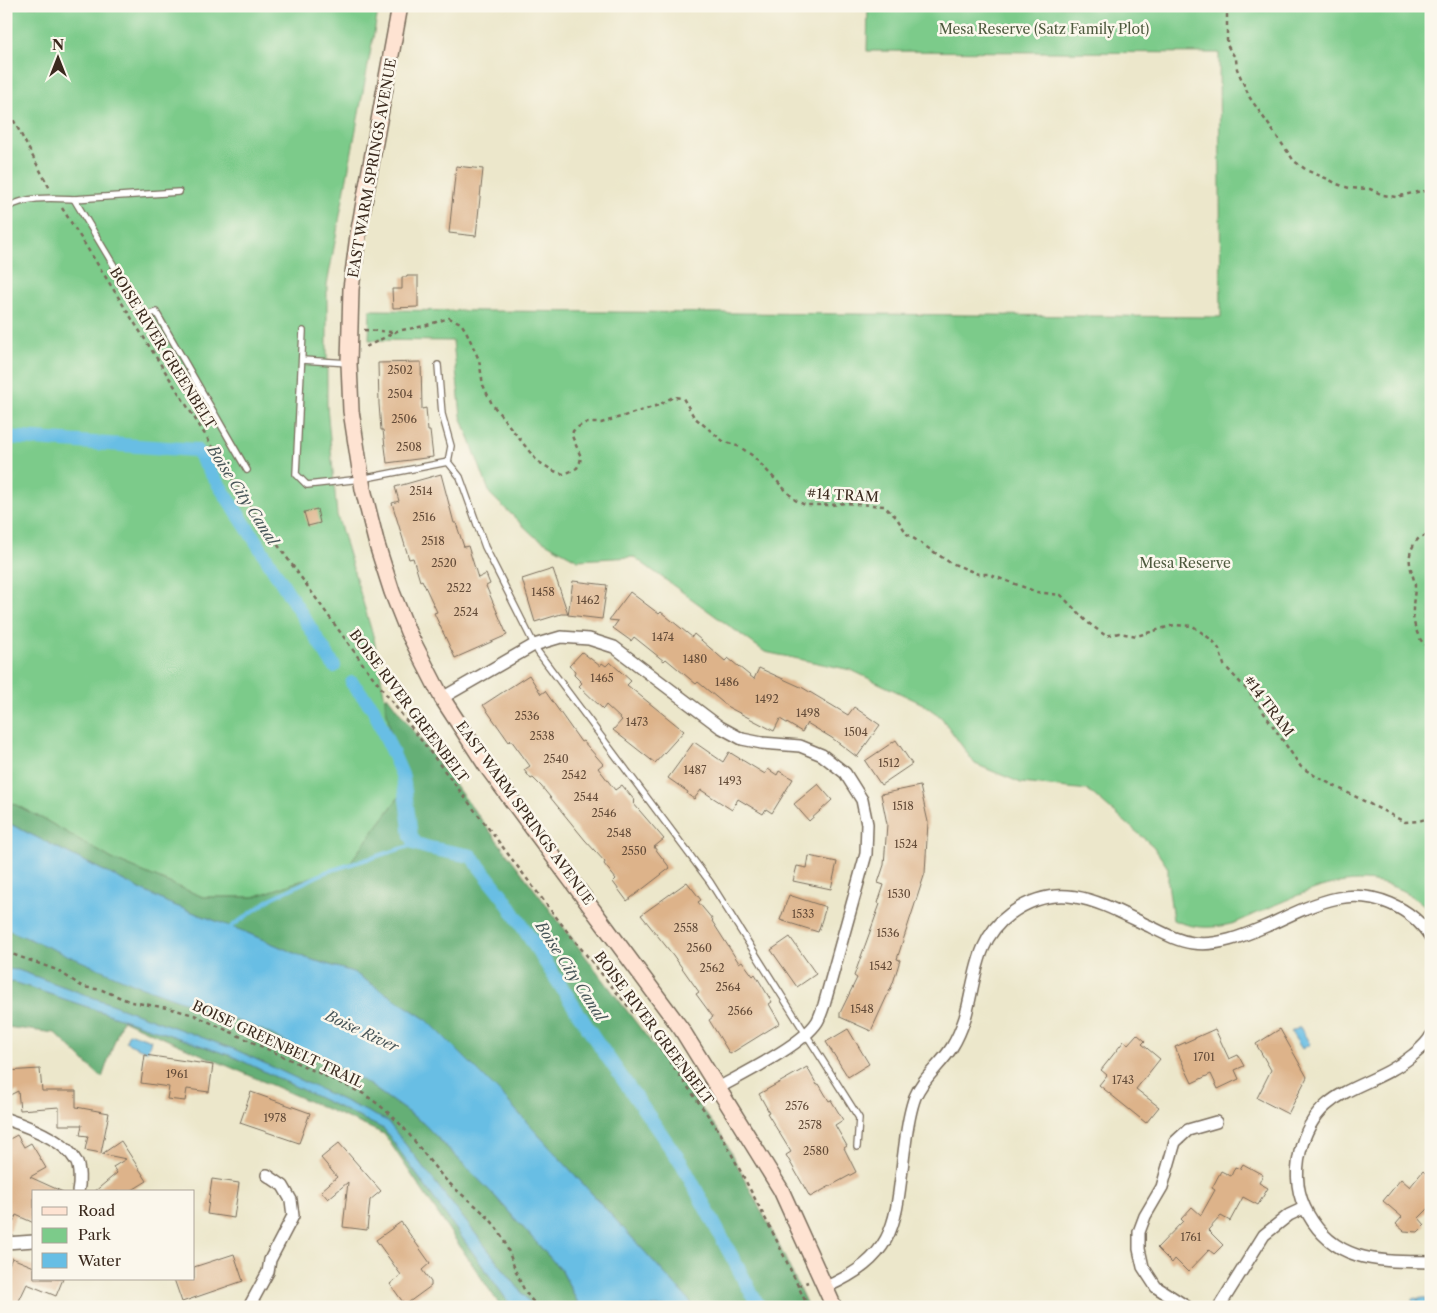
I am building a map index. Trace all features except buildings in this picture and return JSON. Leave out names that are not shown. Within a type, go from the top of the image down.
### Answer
[{"type":"street","name":"EAST WARM SPRINGS AVENUE","points":[[400,6],[358,235],[351,289],[348,363],[351,412],[361,480],[377,545],[392,592],[408,632],[442,698],[487,767],[662,1002],[718,1088],[781,1190],[834,1307]]},
{"type":"street","points":[[442,698],[534,645],[561,637],[589,639],[614,647],[720,727],[742,738],[762,743],[800,746],[822,755],[845,773],[862,800],[867,824],[866,854],[824,1005],[817,1022],[794,1044],[718,1088]]},
{"type":"street","points":[[826,1287],[859,1271],[882,1248],[891,1232],[896,1214],[909,1112],[919,1088],[953,1047],[965,1020],[978,958],[989,935],[1008,915],[1033,900],[1057,895],[1076,896],[1098,902],[1178,940],[1214,944],[1249,933],[1338,898],[1362,896],[1380,899],[1398,907],[1427,931],[1431,938]]},
{"type":"street","points":[[1431,1036],[1427,1044],[1402,1064],[1354,1086],[1332,1099],[1314,1117],[1304,1136],[1298,1161],[1297,1180],[1299,1195],[1304,1208],[1315,1227],[1326,1238],[1354,1255],[1379,1261],[1431,1262]]},
{"type":"street","points":[[6,1119],[26,1126],[63,1145],[77,1161],[80,1184],[78,1190]]},
{"type":"street","points":[[1187,1307],[1156,1287],[1143,1267],[1139,1249],[1140,1232],[1145,1216],[1162,1186],[1175,1142],[1188,1130],[1216,1122]]},
{"type":"street","points":[[249,1307],[268,1272],[270,1260],[292,1216],[291,1200],[283,1186],[267,1175]]},
{"type":"street","points":[[1219,1307],[1264,1235],[1289,1215],[1304,1208]]},
{"type":"street","points":[[6,1243],[32,1241]]},
{"type":"lane","points":[[6,208],[28,199],[74,199],[180,192]]},
{"type":"lane","points":[[74,199],[144,316],[156,312],[247,470]]},
{"type":"lane","points":[[304,330],[296,474],[307,485],[361,480],[448,462]]},
{"type":"lane","points":[[302,360],[348,363]]},
{"type":"lane","points":[[438,365],[442,414],[451,446],[448,462],[460,477],[485,547],[534,645],[710,882],[859,1118],[857,1147]]},
{"type":"path","points":[[1227,6],[1227,45],[1236,59],[1237,69],[1250,98],[1294,161],[1308,171],[1337,184],[1349,188],[1370,189],[1383,196],[1396,197],[1421,191],[1431,192]]},
{"type":"path","name":"BOISE RIVER GREENBELT","points":[[6,106],[47,184],[255,513],[363,664],[566,930],[649,1032],[721,1134],[775,1237],[808,1307]]},
{"type":"path","name":"#14 TRAM","points":[[350,330],[397,331],[424,326],[449,318],[461,323],[479,360],[483,385],[492,404],[536,461],[554,471],[563,474],[577,468],[581,457],[572,436],[573,431],[578,427],[585,423],[601,423],[640,412],[678,396],[683,398],[694,417],[723,441],[740,447],[753,456],[795,500],[805,505],[844,503],[884,506],[896,517],[907,534],[949,562],[978,574],[988,574],[1037,592],[1062,595],[1087,622],[1106,636],[1119,633],[1137,636],[1166,626],[1192,626],[1213,641],[1219,648],[1224,665],[1251,694],[1301,767],[1405,822],[1419,821],[1431,817]]},
{"type":"path","name":"#14 TRAM","points":[[366,347],[397,331]]},
{"type":"path","points":[[1431,512],[1427,533],[1412,548],[1409,560],[1415,594],[1412,610],[1419,638],[1426,647],[1431,649]]},
{"type":"path","name":"BOISE GREENBELT TRAIL","points":[[6,952],[57,970],[83,987],[102,990],[132,1002],[168,1008],[194,1015],[364,1094],[401,1125],[449,1183],[484,1212],[499,1231],[524,1290],[539,1307]]},
{"type":"path","points":[[798,1286],[808,1282]]},
{"type":"green space","points":[[6,6],[379,6],[327,285],[327,406],[337,515],[374,639],[402,793],[349,864],[254,897],[203,897],[112,859],[47,821],[6,800]]},
{"type":"green space","name":"Mesa Reserve","points":[[868,6],[1431,6],[1431,911],[1407,893],[1383,884],[1358,881],[1334,884],[1309,891],[1227,925],[1212,927],[1196,926],[1173,920],[1168,868],[1153,846],[1088,790],[1021,783],[975,764],[941,717],[923,704],[851,670],[765,652],[634,557],[578,560],[534,536],[490,494],[461,416],[453,341],[369,340],[370,310],[1221,317],[1219,53],[867,51]]},
{"type":"green space","points":[[387,696],[721,1134],[775,1237],[808,1307],[695,1307],[503,1096],[427,1020],[353,972],[306,958],[245,932],[168,903],[6,822],[6,800],[47,821],[112,859],[203,897],[254,897],[349,864],[402,793],[385,702]]},
{"type":"green space","points":[[6,929],[262,1030],[364,1081],[423,1123],[493,1194],[562,1271],[580,1307],[533,1307],[387,1121],[236,1050],[18,970],[6,969]]},
{"type":"green space","points":[[14,982],[232,1056],[384,1129],[512,1307],[501,1307],[384,1134],[122,1020],[102,1078],[55,1033],[6,1027],[6,983]]},
{"type":"water","name":"Boise River","points":[[6,822],[168,903],[245,932],[306,958],[353,972],[427,1020],[503,1096],[695,1307],[580,1307],[562,1271],[493,1194],[423,1123],[364,1081],[262,1030],[137,985],[6,929]]},
{"type":"water","points":[[6,969],[18,970],[236,1050],[387,1121],[533,1307],[512,1307],[384,1129],[232,1056],[14,982],[6,983]]},
{"type":"water","points":[[1300,1027],[1310,1044],[1302,1049],[1291,1032]]},
{"type":"water","points":[[131,1033],[151,1040],[148,1050],[146,1051],[126,1041]]},
{"type":"water","points":[[1417,1298],[1418,1301],[1418,1298],[1427,1298],[1427,1307],[1414,1307],[1416,1303],[1413,1303],[1413,1299]]},
{"type":"waterway","name":"Boise City Canal","points":[[6,437],[196,450],[334,666]]},
{"type":"waterway","name":"Boise City Canal","points":[[352,683],[373,708],[403,777],[411,836],[416,844],[471,856],[504,898],[595,1039],[682,1164],[759,1307]]},
{"type":"waterway","points":[[228,929],[272,898],[326,872],[416,844]]},
{"type":"park label","name":"Mesa Reserve (Satz Family Plot)","points":[[1044,29]]}]
